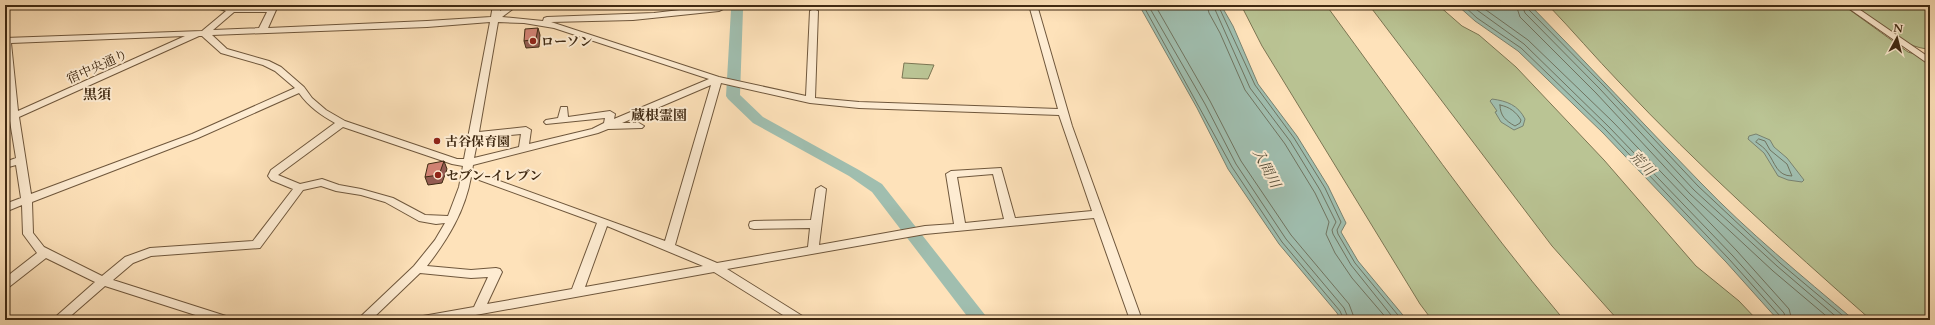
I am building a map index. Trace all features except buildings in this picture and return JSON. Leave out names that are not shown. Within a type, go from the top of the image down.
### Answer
[{"type":"street","points":[[216,5],[232,10],[272,10],[262,31]]},
{"type":"street","points":[[363,320],[418,269],[439,243],[452,219],[464,187],[497,5]]},
{"type":"street","points":[[495,18],[514,5]]},
{"type":"street","points":[[225,320],[102,281],[40,250],[28,234],[27,201],[21,160],[10,118],[6,44],[427,24],[495,18],[533,21],[607,20],[674,15],[719,9],[719,5]]},
{"type":"street","points":[[1033,5],[1063,112],[1136,320]]},
{"type":"street","points":[[1848,5],[1930,62]]},
{"type":"street","points":[[201,34],[232,10]]},
{"type":"street","points":[[810,100],[814,11]]},
{"type":"street","points":[[533,21],[556,26],[717,79],[810,100],[859,105],[1063,112]]},
{"type":"street","points":[[201,34],[224,51],[266,63],[278,69],[301,89],[309,100],[323,112],[342,122],[450,160],[603,222],[669,246],[715,267],[800,320]]},
{"type":"street","name":"宿中央通り","points":[[10,118],[201,34]]},
{"type":"street","points":[[467,168],[524,149],[609,126],[717,79]]},
{"type":"street","points":[[669,246],[717,79]]},
{"type":"street","points":[[5,208],[27,201],[188,139],[301,89]]},
{"type":"street","points":[[563,120],[564,109]]},
{"type":"street","points":[[549,122],[610,114],[609,126]]},
{"type":"street","points":[[342,122],[275,172],[273,176],[300,188],[322,182],[336,188],[361,192],[389,200],[423,218],[436,220],[452,219]]},
{"type":"street","points":[[609,126],[639,126]]},
{"type":"street","points":[[473,136],[526,130],[524,149]]},
{"type":"street","points":[[5,165],[21,160]]},
{"type":"street","points":[[960,226],[951,174],[997,170],[1010,221]]},
{"type":"street","points":[[58,320],[102,281],[129,260],[142,254],[193,248],[253,247],[300,188]]},
{"type":"street","points":[[813,249],[821,189]]},
{"type":"street","points":[[423,320],[901,233],[1010,221],[1098,214]]},
{"type":"street","points":[[577,292],[603,222]]},
{"type":"street","points":[[754,225],[816,224]]},
{"type":"street","points":[[5,284],[45,253]]},
{"type":"street","points":[[418,269],[470,274],[496,272],[478,310]]},
{"type":"green space","points":[[1241,5],[1326,5],[1472,204],[1564,320],[1432,320],[1420,304],[1262,46]]},
{"type":"green space","points":[[1369,5],[1438,5],[1462,26],[1479,35],[1516,67],[1604,160],[1696,266],[1739,301],[1757,320],[1618,320],[1552,246]]},
{"type":"green space","points":[[1548,5],[1843,5],[1908,52],[1930,59],[1930,320],[1871,320],[1774,233],[1680,144]]},
{"type":"green space","points":[[1851,5],[1930,5],[1930,49],[1920,48],[1899,39]]},
{"type":"green space","points":[[904,63],[934,65],[928,79],[902,78]]},
{"type":"water","name":"入間川","points":[[1139,5],[1221,5],[1233,26],[1258,84],[1297,136],[1328,186],[1346,223],[1341,232],[1358,261],[1407,320],[1341,320],[1337,313],[1279,244],[1228,169],[1197,108]]},
{"type":"water","name":"荒川","points":[[1457,5],[1530,5],[1718,200],[1776,253],[1854,320],[1778,320],[1726,262],[1603,133],[1518,51],[1475,21]]},
{"type":"water","points":[[1492,99],[1512,104],[1519,110],[1525,119],[1523,126],[1514,130],[1501,122],[1495,112],[1497,111],[1490,101]]},
{"type":"water","points":[[1756,134],[1770,140],[1774,147],[1787,158],[1804,180],[1802,182],[1788,180],[1778,176],[1764,153],[1748,139],[1749,136]]},
{"type":"waterway","points":[[205,5],[227,11]]},
{"type":"waterway","points":[[735,5],[737,10],[733,96],[758,120],[854,173],[877,188],[980,320]]},
{"type":"place","name":"ローソン","points":[[533,41]]},
{"type":"place","name":"古谷保育園","points":[[437,141]]},
{"type":"place","name":"セブン-イレブン","points":[[438,175]]},
{"type":"district","name":"黒須","points":[[97,94]]},
{"type":"district","name":"蔵根霊園","points":[[659,115]]}]
